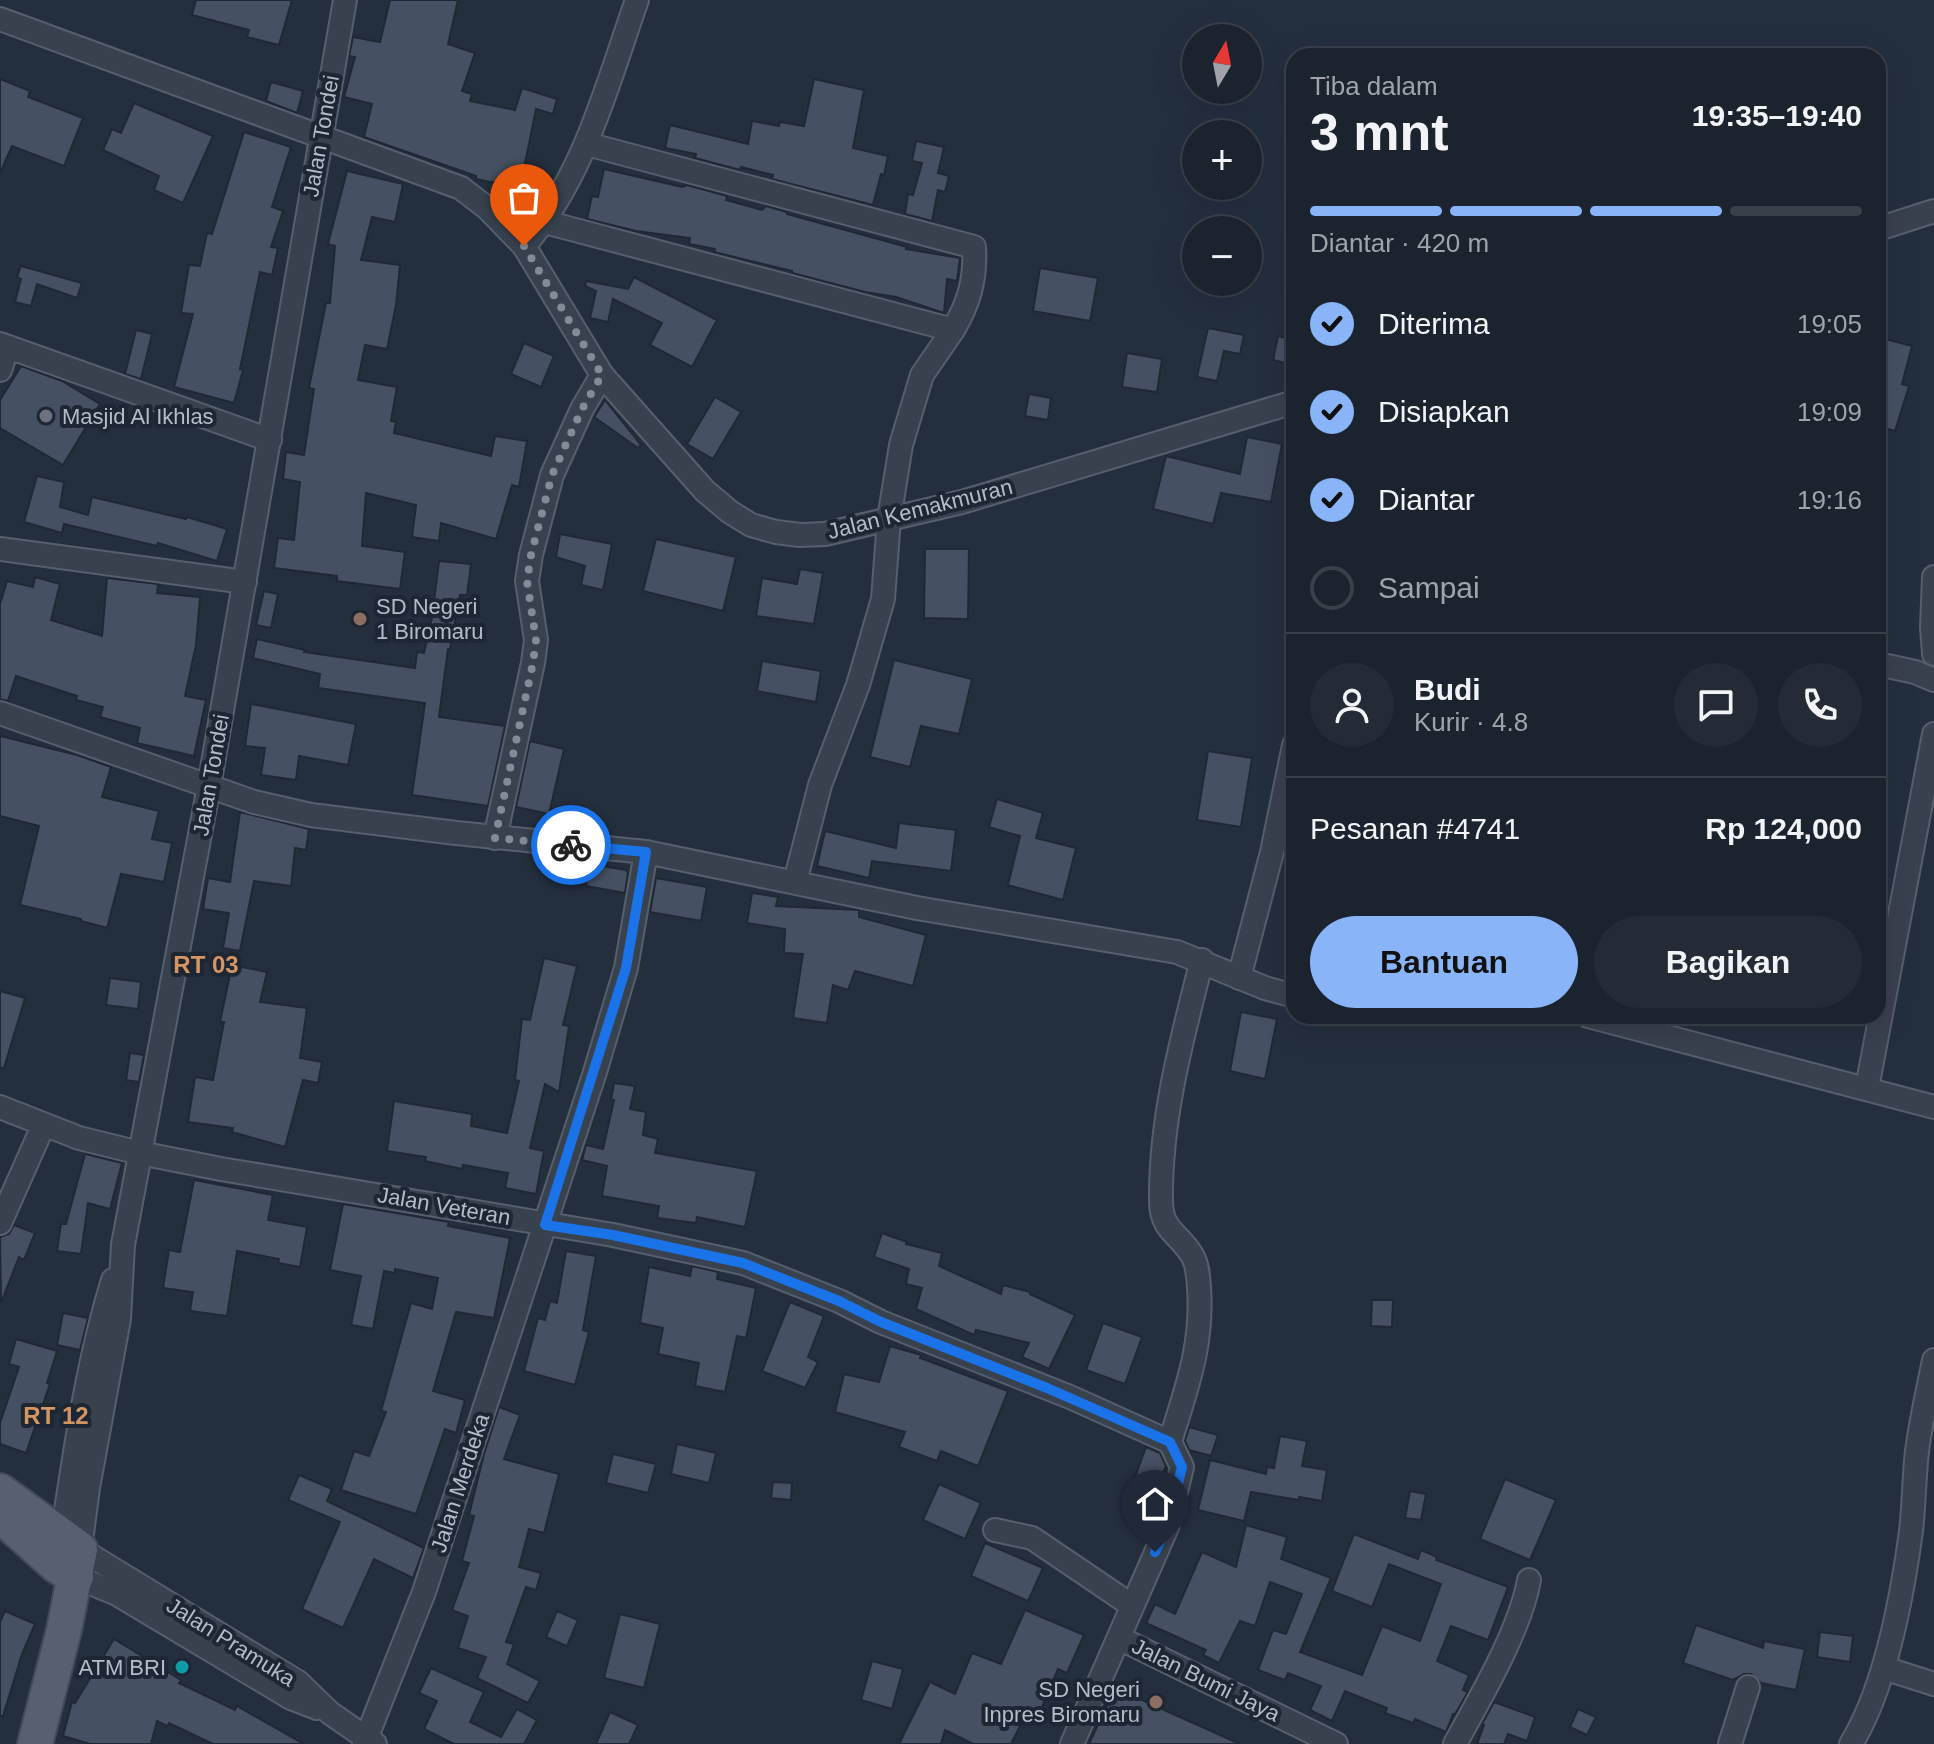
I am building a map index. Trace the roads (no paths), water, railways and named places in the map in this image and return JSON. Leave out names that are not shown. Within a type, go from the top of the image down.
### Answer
[{"type":"main road","points":[[0,1491],[69,1557]]},
{"type":"main road","points":[[0,1515],[69,1557]]},
{"type":"main road","points":[[20,1744],[47,1631],[69,1557]]},
{"type":"main road","points":[[35,1744],[69,1557]]},
{"type":"street","name":"Jalan Tondei","points":[[69,1557],[88,1488],[119,1319],[123,1245],[209,786],[345,0]]},
{"type":"street","points":[[524,246],[545,222],[587,144],[637,0]]},
{"type":"street","name":"Jalan Kemakmuran","points":[[0,19],[461,188],[487,208],[524,246],[602,375],[705,491],[751,525],[800,535],[825,534],[962,502],[1286,404]]},
{"type":"street","points":[[587,144],[974,247],[973,283],[966,307],[922,375],[901,445],[889,519],[883,599],[858,685],[820,785],[795,882]]},
{"type":"street","points":[[1886,226],[1934,211]]},
{"type":"street","points":[[545,222],[953,330]]},
{"type":"street","points":[[0,370],[4,346],[270,440]]},
{"type":"street","points":[[495,838],[536,640],[527,581],[531,555],[552,475],[582,409],[602,375]]},
{"type":"street","points":[[0,549],[245,582]]},
{"type":"street","points":[[1934,577],[1934,654]]},
{"type":"street","points":[[1886,666],[1934,680]]},
{"type":"street","points":[[0,713],[254,802],[311,815],[495,838],[646,852],[1007,924],[1138,944],[1202,960],[1239,978],[1286,993]]},
{"type":"street","points":[[1886,988],[1934,734]]},
{"type":"street","points":[[1239,978],[1272,852],[1286,784]]},
{"type":"street","name":"Jalan Merdeka","points":[[369,1742],[424,1592],[626,968],[646,852]]},
{"type":"street","points":[[1072,1744],[1168,1525],[1182,1467],[1170,1442],[1199,1343],[1201,1319],[1193,1257],[1171,1233],[1164,1220],[1161,1203],[1169,1110],[1202,960]]},
{"type":"street","points":[[1619,1024],[1934,1107]]},
{"type":"street","points":[[1867,1088],[1879,1024]]},
{"type":"street","name":"Jalan Veteran","points":[[0,1107],[43,1126],[140,1153],[613,1235],[743,1263],[1029,1380],[1170,1442]]},
{"type":"street","points":[[0,1223],[43,1126]]},
{"type":"street","points":[[1851,1744],[1863,1724],[1884,1668],[1911,1533],[1917,1455],[1934,1360]]},
{"type":"street","points":[[995,1530],[1032,1538],[1131,1605]]},
{"type":"street","name":"Jalan Pramuka","points":[[69,1557],[298,1682],[330,1713],[369,1742]]},
{"type":"street","points":[[1455,1744],[1495,1669],[1522,1606],[1529,1580]]},
{"type":"street","name":"Jalan Bumi Jaya","points":[[1119,1638],[1336,1744]]},
{"type":"street","points":[[1884,1668],[1934,1684]]},
{"type":"street","points":[[1730,1744],[1748,1687]]},
{"type":"place","name":"Masjid Al Ikhlas","points":[[46,416]]},
{"type":"place","name":"SD Negeri 1 Biromaru","points":[[360,619]]},
{"type":"place","name":"ATM BRI","points":[[182,1667]]},
{"type":"place","name":"SD Negeri Inpres Biromaru","points":[[1156,1702]]},
{"type":"district","name":"RT 03","points":[[206,964]]},
{"type":"district","name":"RT 12","points":[[56,1415]]}]
